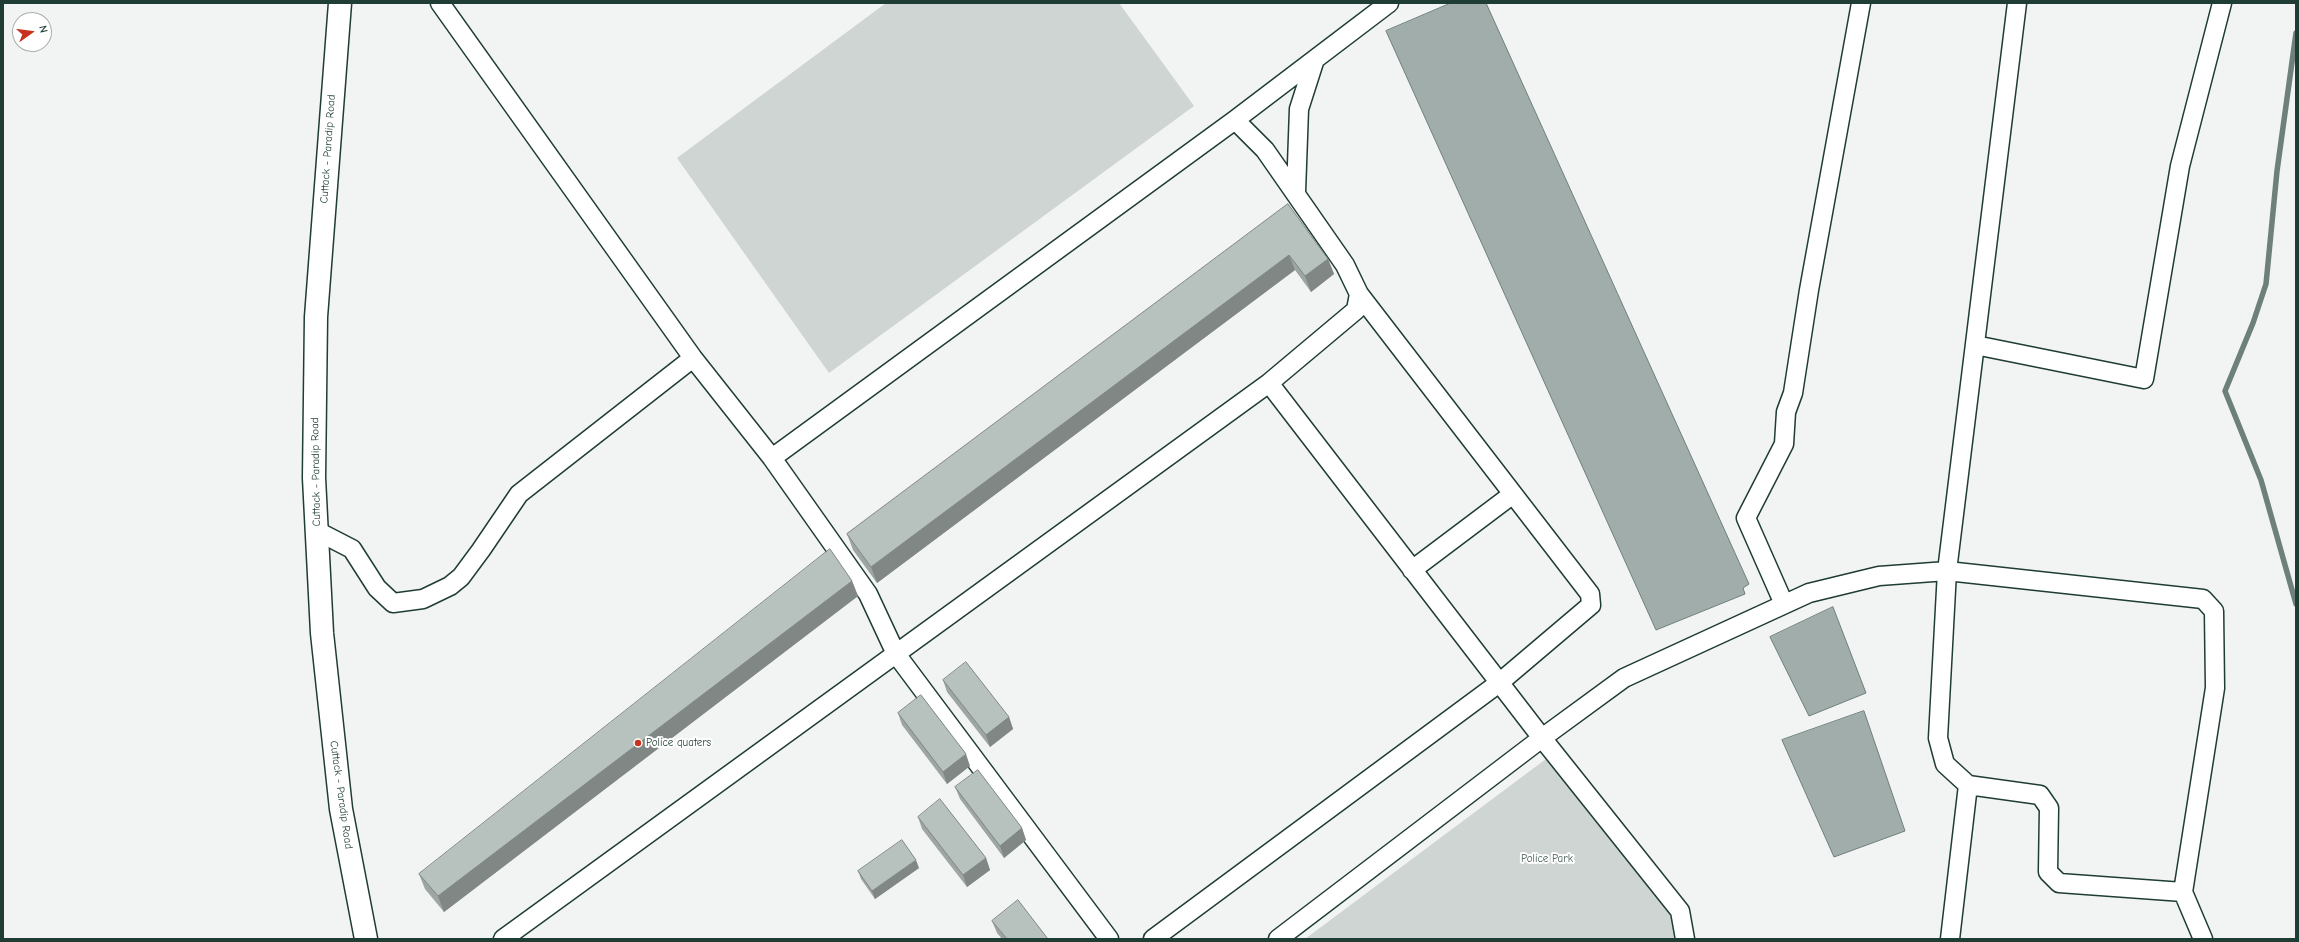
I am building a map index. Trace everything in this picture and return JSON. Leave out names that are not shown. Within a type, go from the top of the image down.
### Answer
[{"type":"highway","name":"Cuttack - Paradip Road","points":[[340,3],[316,317],[314,478],[322,633],[341,809],[366,939]]},
{"type":"street","points":[[440,3],[693,358],[772,458],[868,594],[896,654],[1109,939]]},
{"type":"street","points":[[772,458],[1234,120],[1389,3]]},
{"type":"street","points":[[1784,604],[1746,518],[1784,444],[1786,412],[1793,393],[1861,3]]},
{"type":"street","points":[[2017,3],[1947,571],[1938,738],[1945,764],[1968,785],[2040,796],[2049,808],[2048,872],[2059,882],[2183,892]]},
{"type":"street","points":[[1975,345],[2144,379],[2180,166],[2222,3]]},
{"type":"street","points":[[1296,192],[1299,109],[1315,59]]},
{"type":"street","points":[[1153,939],[1499,683],[1591,605],[1590,594],[1359,294],[1345,265],[1296,192],[1265,150],[1234,120]]},
{"type":"street","points":[[503,939],[1269,384],[1356,310],[1359,294]]},
{"type":"street","points":[[317,531],[352,550],[377,588],[393,603],[423,599],[450,586],[461,577],[519,494],[693,358]]},
{"type":"street","points":[[1269,384],[1499,683],[1680,911],[1685,939]]},
{"type":"street","points":[[1412,570],[1513,494]]},
{"type":"street","points":[[1278,939],[1542,738],[1624,678],[1809,593],[1879,576],[1947,571],[2203,599],[2214,611],[2214,688],[2183,892],[2203,939]]},
{"type":"street","points":[[1950,939],[1968,785]]},
{"type":"green space","points":[[886,3],[1119,3],[1194,106],[829,373],[677,158]]},
{"type":"green space","name":"Police Park","points":[[1562,747],[1637,846],[1688,939],[1305,939]]},
{"type":"shaded area","points":[[1451,3],[1486,3],[1749,584],[1743,588],[1745,594],[1656,630],[1386,31]]},
{"type":"shaded area","points":[[1833,607],[1866,693],[1809,716],[1770,637]]},
{"type":"shaded area","points":[[1864,711],[1905,831],[1834,857],[1782,740]]},
{"type":"building","points":[[1288,204],[1328,259],[1305,276],[1289,255],[871,567],[847,534]]},
{"type":"building","points":[[830,549],[852,581],[438,896],[419,874]]},
{"type":"building","points":[[966,662],[1009,717],[986,735],[943,680]]},
{"type":"building","points":[[921,695],[966,754],[943,772],[898,713]]},
{"type":"building","points":[[978,770],[1022,828],[1000,846],[955,787]]},
{"type":"building","points":[[940,799],[986,858],[963,875],[918,817]]},
{"type":"building","points":[[902,840],[916,860],[872,891],[858,871]]},
{"type":"building","points":[[1018,900],[1048,939],[1007,939],[992,921]]},
{"type":"waterway","points":[[2296,33],[2277,171],[2266,284],[2253,323],[2225,391],[2261,480],[2296,604]]},
{"type":"place","name":"Police quaters","points":[[638,743]]}]
